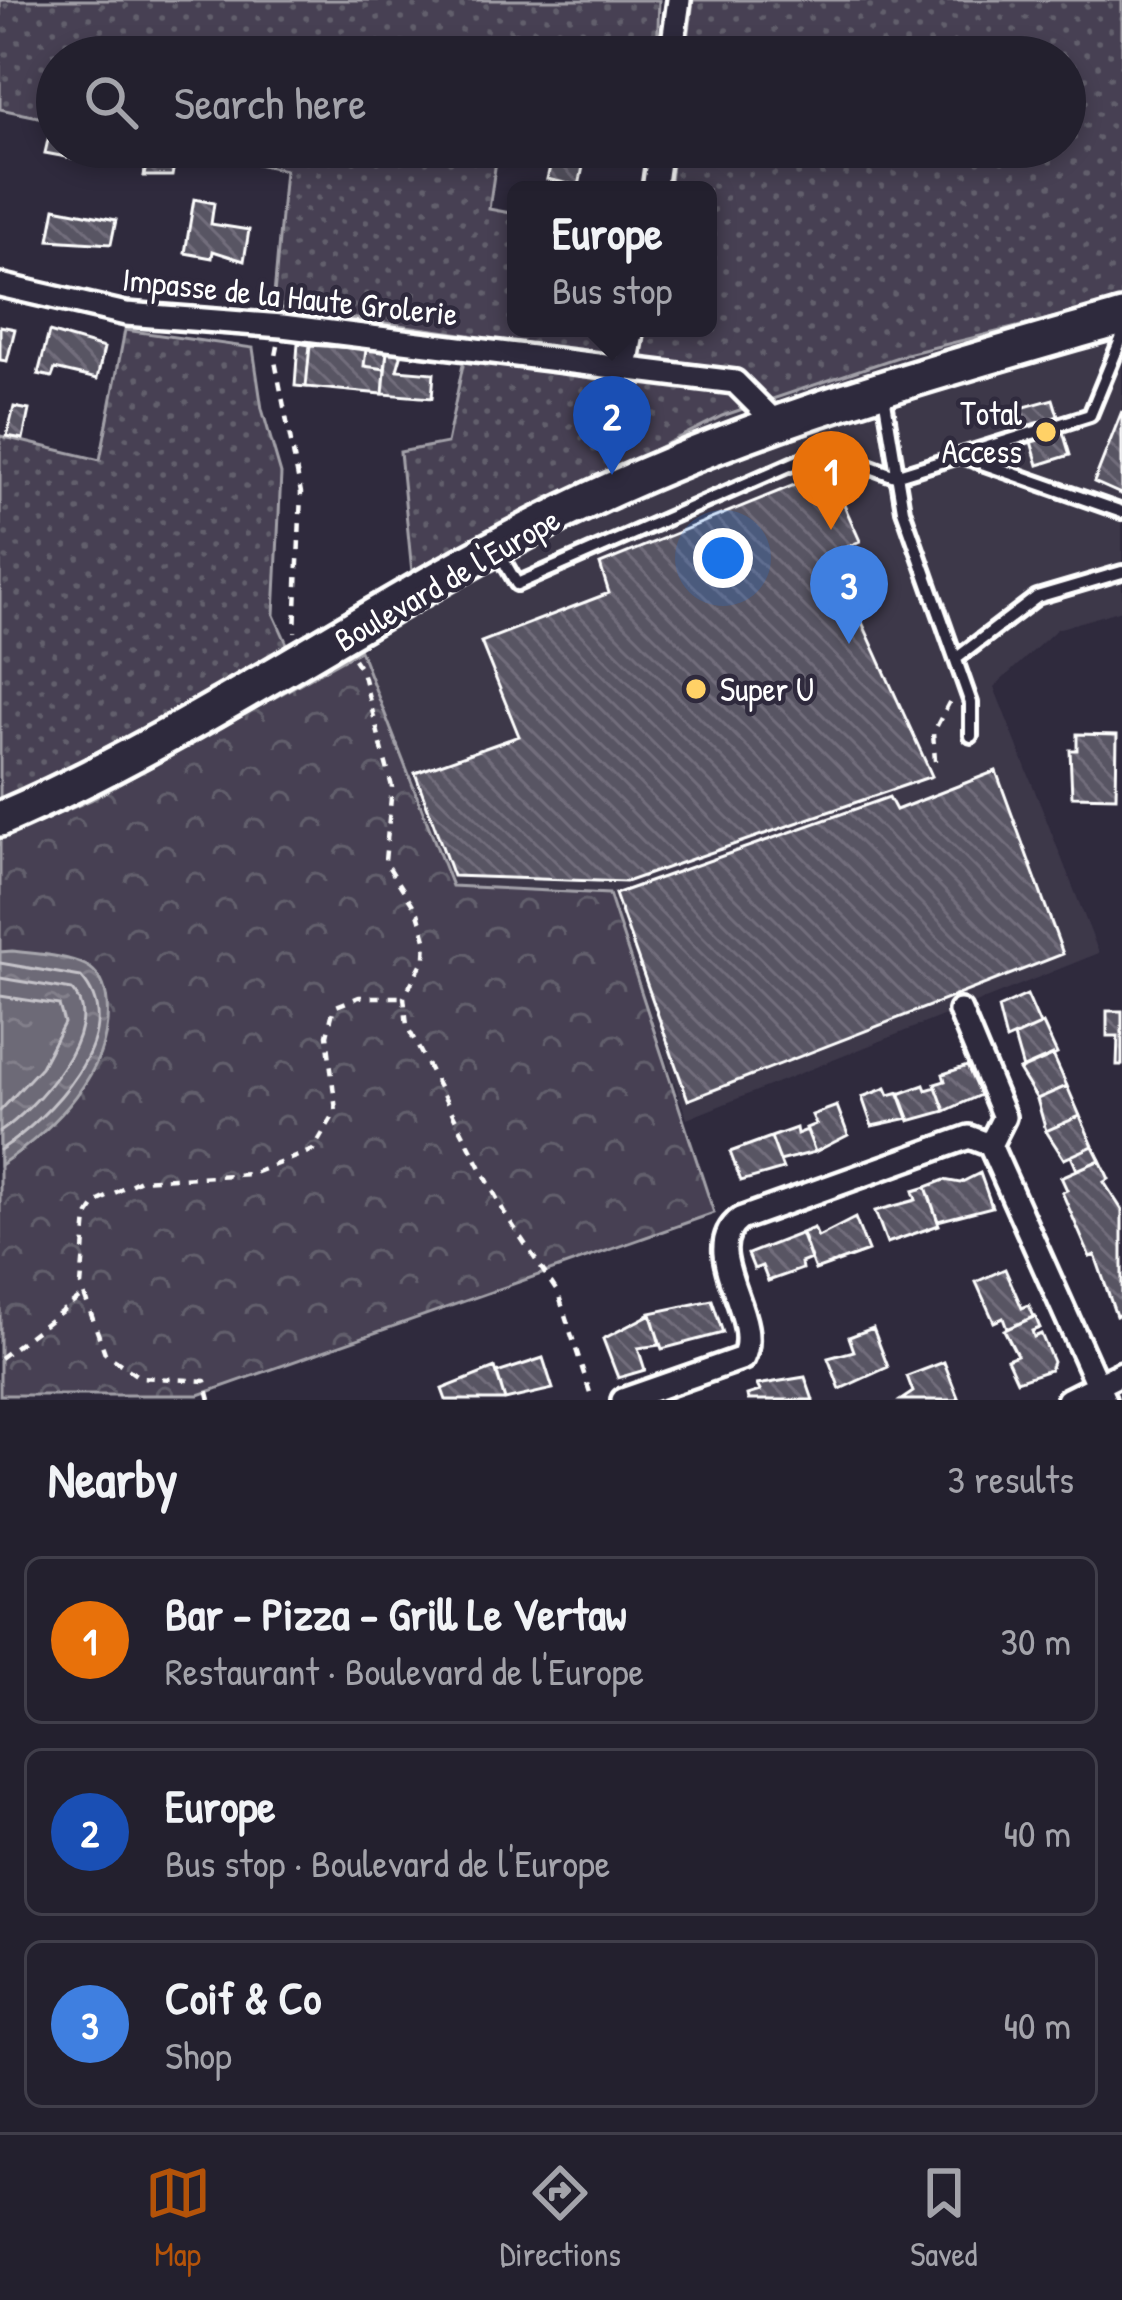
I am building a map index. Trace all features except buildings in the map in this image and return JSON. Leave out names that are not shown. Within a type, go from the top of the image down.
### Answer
[{"type":"street","points":[[674,36],[679,0]]},
{"type":"street","name":"Impasse de la Haute Grolerie","points":[[0,285],[126,314],[282,326],[735,382],[773,421]]},
{"type":"street","name":"Boulevard de l'Europe","points":[[0,819],[308,658],[563,512],[773,421],[1122,318]]},
{"type":"street","name":"Boulevard de l'Europe","points":[[1050,339],[1122,336]]},
{"type":"street","points":[[626,367],[631,337]]},
{"type":"street","points":[[960,1011],[1004,1117],[989,1144]]},
{"type":"street","points":[[622,1400],[743,1358],[750,1339],[724,1251],[726,1234],[740,1220],[969,1137],[989,1144],[1101,1392]]},
{"type":"street","points":[[1068,1400],[1101,1392],[1122,1373]]},
{"type":"lane","points":[[497,549],[517,584],[817,453],[833,453],[895,476],[1090,415],[1122,336]]},
{"type":"lane","points":[[881,386],[895,476],[971,703],[971,736]]},
{"type":"lane","points":[[959,454],[1122,512]]},
{"type":"lane","points":[[957,658],[1037,597],[1122,572]]},
{"type":"path","points":[[282,326],[275,361],[301,493],[295,631],[308,658]]},
{"type":"path","points":[[340,640],[362,671],[392,787],[385,861],[418,913],[426,939],[424,957],[404,997],[407,1026],[505,1214],[558,1293],[592,1399]]},
{"type":"path","points":[[935,761],[934,733],[951,693]]},
{"type":"path","points":[[209,1400],[205,1382],[163,1382],[122,1369],[104,1353],[82,1296],[87,1217],[97,1202],[140,1180],[251,1174],[313,1150],[336,1112],[327,1035],[334,1007],[359,998],[404,997]]},
{"type":"path","points":[[0,1358],[82,1296]]},
{"type":"shaded area","points":[[1122,301],[1122,610],[1057,629],[994,687],[1099,953],[687,1119],[609,894],[452,887],[360,650],[416,614],[412,573],[722,416],[907,354]]},
{"type":"green space","points":[[0,0],[659,0],[658,36],[36,36],[36,117],[0,109]]},
{"type":"green space","points":[[693,0],[1122,0],[1122,301],[907,354],[722,416],[412,572],[400,452],[447,443],[469,335],[273,307],[285,170],[276,168],[495,168],[489,209],[507,212],[507,337],[717,337],[717,181],[670,181],[672,168],[1086,168],[1086,36],[689,36]]},
{"type":"green space","points":[[125,330],[253,348],[262,409],[281,474],[274,615],[303,679],[91,800],[0,839],[0,436],[100,460]]},
{"type":"green space","points":[[360,650],[452,886],[609,894],[714,1213],[199,1395],[0,1395],[0,839],[91,800]]},
{"type":"water","points":[[0,952],[59,957],[90,968],[105,992],[106,1028],[90,1075],[76,1096],[40,1134],[0,1165]]},
{"type":"place","name":"Total Access","points":[[1046,432]]},
{"type":"place","name":"Europe","points":[[612,475]]},
{"type":"place","name":"Bar - Pizza - Grill Le Vertaw","points":[[831,530]]},
{"type":"place","name":"Coif & Co","points":[[849,644]]},
{"type":"place","name":"Super U","points":[[696,689]]}]
